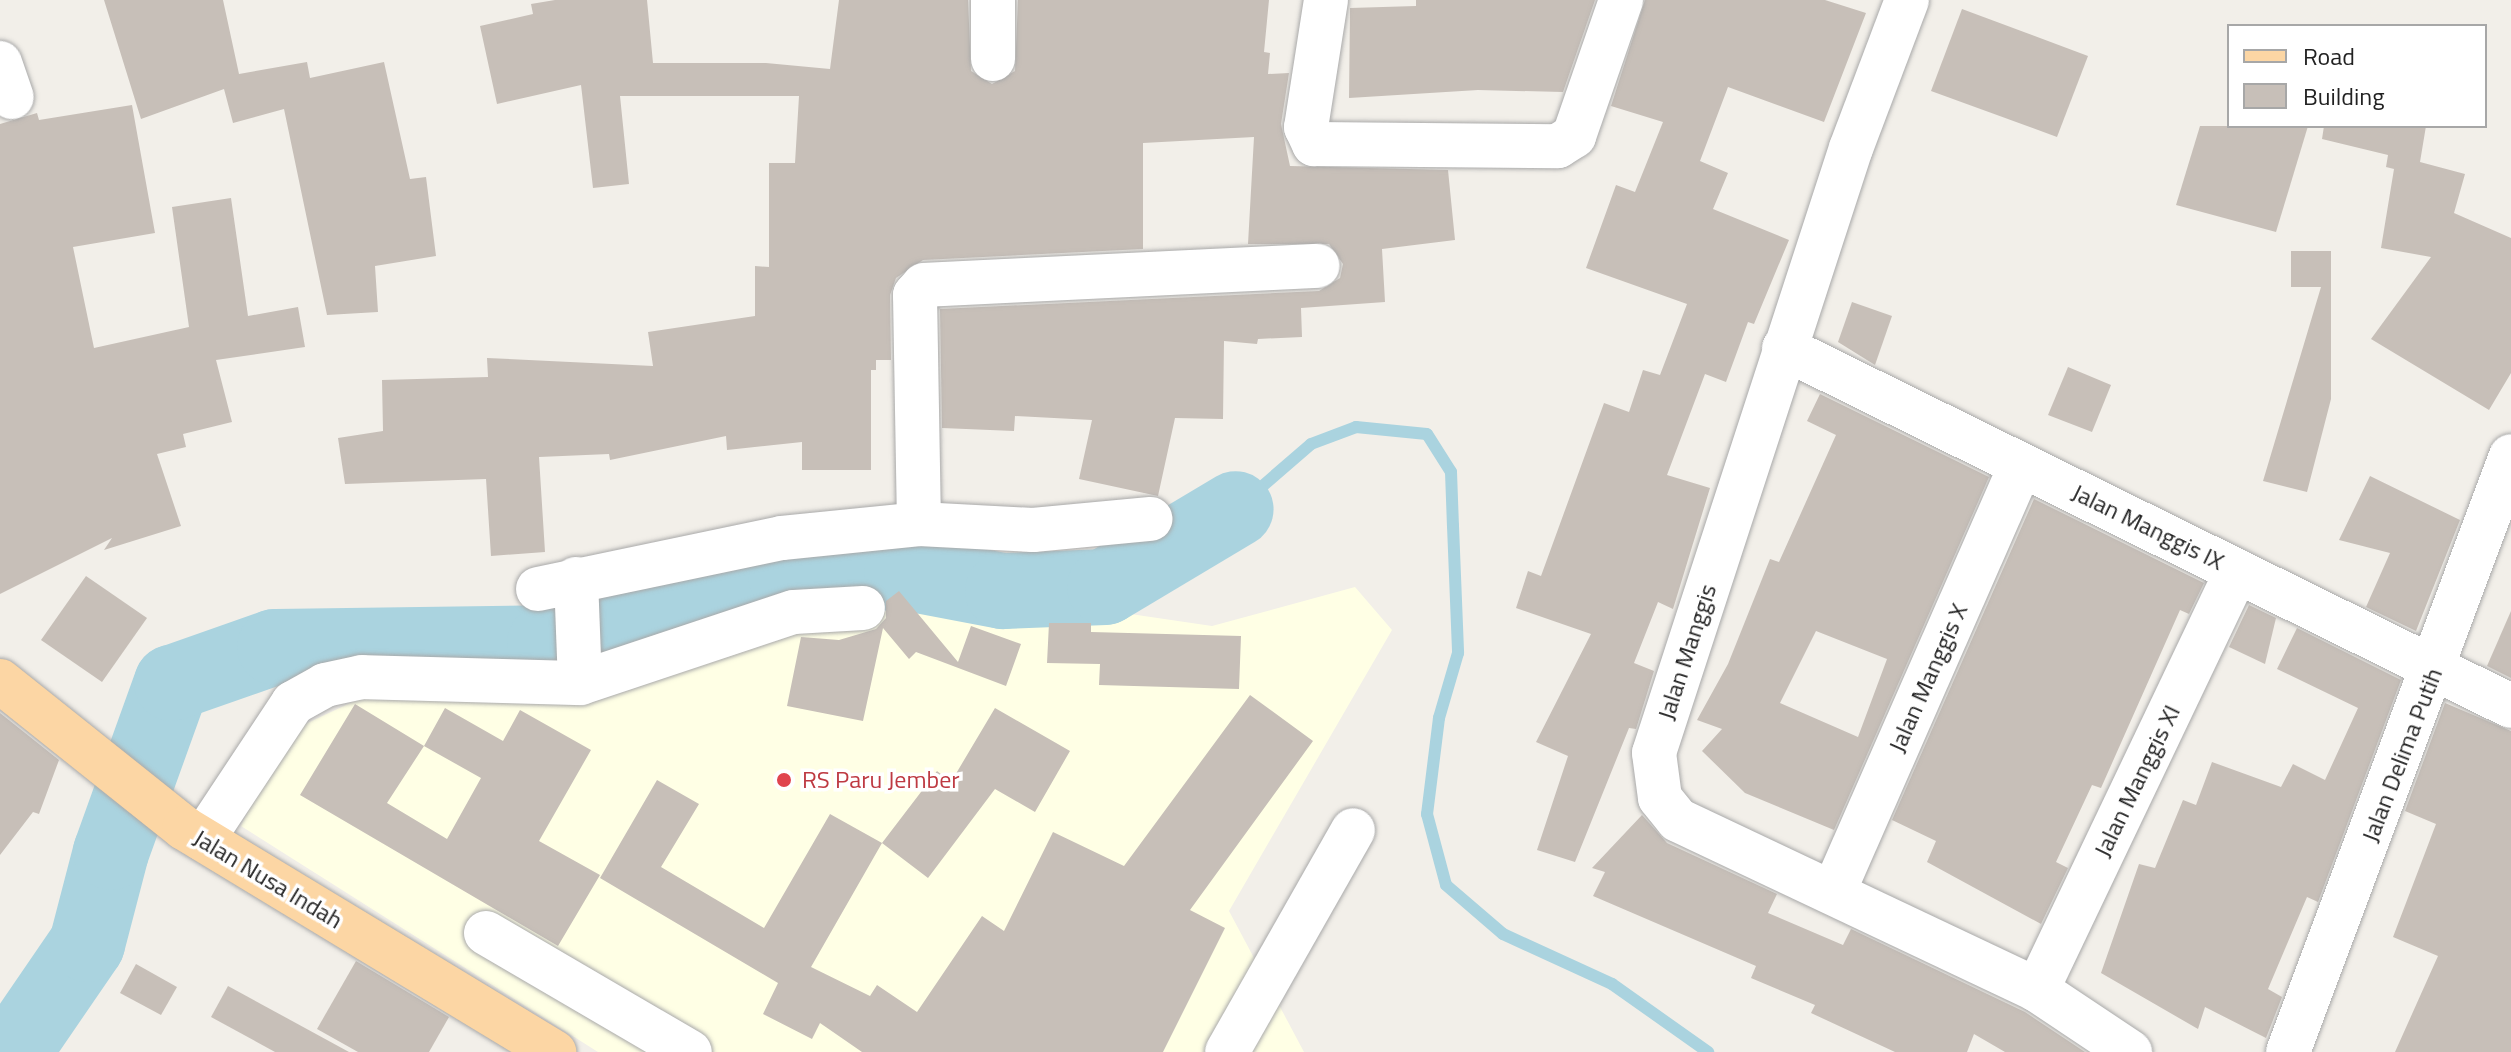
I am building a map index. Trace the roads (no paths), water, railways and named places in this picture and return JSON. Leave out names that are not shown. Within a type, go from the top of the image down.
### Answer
[{"type":"main road","name":"Jalan Nusa Indah","points":[[0,681],[89,755],[193,833],[554,1052]]},
{"type":"street","points":[[993,0],[993,59]]},
{"type":"street","points":[[1326,0],[1306,127],[1314,144],[1558,146],[1574,136],[1621,0]]},
{"type":"street","name":"Jalan Manggis","points":[[1907,0],[1784,348],[1654,753],[1660,798],[1678,820],[1834,891],[2037,990],[2130,1052]]},
{"type":"street","points":[[919,524],[915,295],[924,285],[1318,266]]},
{"type":"street","name":"Jalan Manggis IX","points":[[1784,348],[2511,706]]},
{"type":"street","name":"Jalan Delima Putih","points":[[2288,1052],[2435,669],[2480,531],[2511,456]]},
{"type":"street","name":"Jalan Manggis X","points":[[1834,891],[2021,465]]},
{"type":"street","points":[[579,674],[563,587],[782,538],[919,524],[1033,530],[1150,519]]},
{"type":"street","name":"Jalan Manggis XI","points":[[2037,990],[2237,571]]},
{"type":"street","points":[[193,833],[293,703],[325,685],[362,677],[579,674],[794,612],[863,608]]},
{"type":"street","points":[[1227,1052],[1353,830]]},
{"type":"street","points":[[486,933],[690,1052]]},
{"type":"waterway","points":[[1236,509],[1311,444],[1356,427],[1427,434],[1451,472],[1458,653],[1439,718],[1427,814],[1446,885],[1503,934],[1612,984],[1708,1052]]},
{"type":"waterway","points":[[13,1052],[87,944],[111,852],[172,683],[275,647],[545,643],[624,611],[786,576],[902,572],[1003,591],[1105,587],[1236,509]]},
{"type":"place","name":"RS Paru Jember","points":[[784,780]]}]
